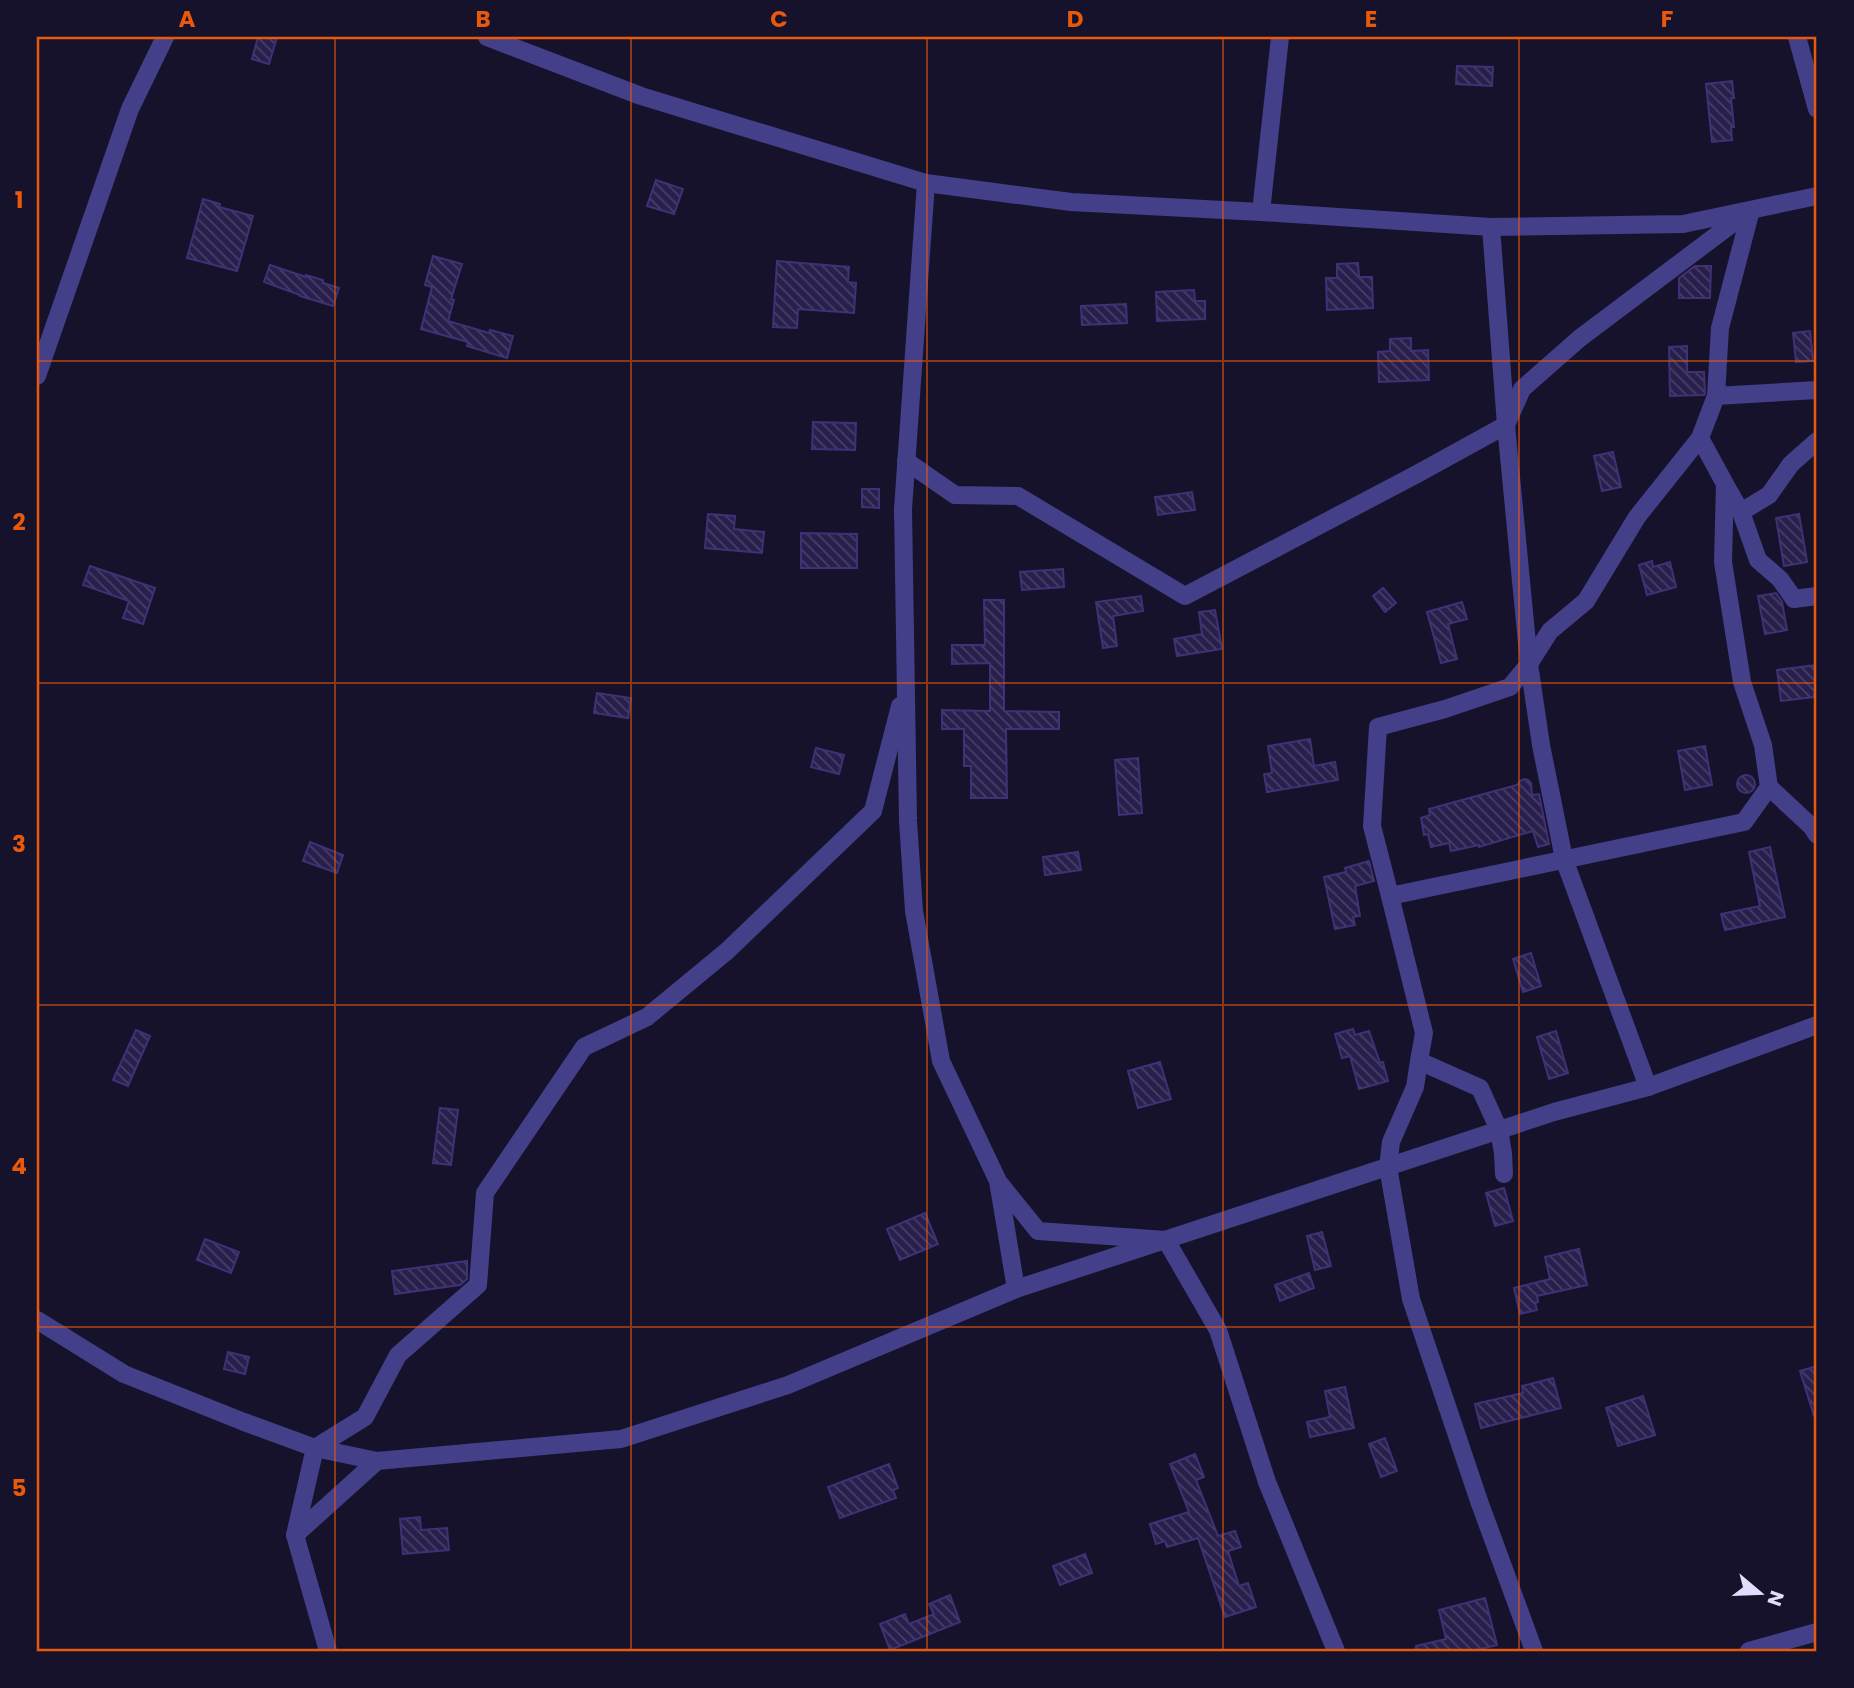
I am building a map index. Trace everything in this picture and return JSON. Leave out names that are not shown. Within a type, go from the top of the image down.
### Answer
[{"type":"street","points":[[37,376],[130,108],[165,37]]},
{"type":"street","points":[[487,37],[641,96],[926,183],[1071,202],[1492,227],[1683,224],[1817,196]]},
{"type":"street","points":[[1261,212],[1280,37]]},
{"type":"street","points":[[1797,37],[1817,109]]},
{"type":"street","points":[[926,183],[903,509],[908,821],[914,911],[941,1061],[998,1181],[1038,1231],[1166,1240]]},
{"type":"street","points":[[906,461],[955,495],[1018,496],[1185,596],[1506,425],[1522,389],[1570,347],[1751,210]]},
{"type":"street","points":[[1534,1651],[1410,1299],[1388,1167],[1391,1142],[1415,1087],[1424,1033],[1371,825],[1378,727],[1445,709],[1510,687],[1550,631],[1586,601],[1637,517],[1700,438],[1716,396],[1720,328],[1751,210]]},
{"type":"street","points":[[1492,227],[1506,425],[1529,664],[1541,745],[1564,859],[1648,1087]]},
{"type":"street","points":[[1716,396],[1817,390]]},
{"type":"street","points":[[1700,438],[1741,512],[1758,560],[1780,579],[1794,599],[1817,596]]},
{"type":"street","points":[[1741,512],[1769,495],[1791,464],[1817,441]]},
{"type":"street","points":[[1725,484],[1723,562],[1742,682],[1763,745],[1769,787],[1812,827],[1817,835]]},
{"type":"street","points":[[328,1651],[295,1535],[315,1448],[365,1417],[398,1355],[478,1285],[485,1193],[584,1047],[648,1017],[727,951],[873,811],[906,682]]},
{"type":"street","points":[[1390,896],[1744,822],[1769,787]]},
{"type":"street","points":[[37,1320],[124,1374],[315,1448],[377,1461],[621,1438],[789,1385],[1016,1289],[1554,1112],[1648,1087],[1817,1025]]},
{"type":"street","points":[[1419,1061],[1480,1088],[1499,1130],[1504,1174]]},
{"type":"street","points":[[998,1181],[1016,1289]]},
{"type":"street","points":[[1166,1240],[1218,1330],[1267,1482],[1336,1651]]},
{"type":"street","points":[[295,1535],[377,1461]]},
{"type":"street","points":[[1749,1651],[1817,1632]]},
{"type":"building","points":[[258,37],[277,37],[269,64],[252,59]]},
{"type":"building","points":[[1457,66],[1493,67],[1492,86],[1456,84]]},
{"type":"building","points":[[1732,81],[1732,140],[1712,142],[1706,84]]},
{"type":"building","points":[[656,180],[683,189],[674,214],[647,206]]},
{"type":"building","points":[[203,199],[220,204],[219,207],[253,216],[237,271],[187,258]]},
{"type":"building","points":[[433,256],[462,264],[451,299],[454,300],[448,321],[489,333],[490,330],[513,336],[507,358],[467,346],[468,342],[421,329],[432,287],[425,285]]},
{"type":"building","points":[[777,261],[849,267],[848,282],[856,283],[854,313],[798,309],[797,328],[773,327]]},
{"type":"building","points":[[1358,263],[1359,277],[1372,277],[1373,308],[1327,310],[1326,278],[1337,278],[1337,264]]},
{"type":"building","points":[[270,265],[323,280],[323,283],[339,288],[333,306],[264,282]]},
{"type":"building","points":[[1695,266],[1711,266],[1710,298],[1679,298],[1679,278]]},
{"type":"building","points":[[1194,290],[1195,301],[1205,301],[1205,319],[1157,321],[1156,292]]},
{"type":"building","points":[[1126,304],[1127,323],[1082,325],[1081,306]]},
{"type":"building","points":[[1810,331],[1813,361],[1796,362],[1793,333]]},
{"type":"building","points":[[1411,338],[1411,351],[1428,350],[1429,380],[1379,382],[1378,352],[1390,351],[1390,339]]},
{"type":"building","points":[[1687,346],[1687,372],[1704,372],[1705,394],[1670,396],[1669,347]]},
{"type":"building","points":[[813,422],[856,423],[855,450],[812,449]]},
{"type":"building","points":[[1613,452],[1621,487],[1602,491],[1594,456]]},
{"type":"building","points":[[862,489],[879,489],[879,508],[862,507]]},
{"type":"building","points":[[1192,492],[1195,510],[1158,515],[1155,497]]},
{"type":"building","points":[[708,514],[735,516],[734,529],[764,532],[762,553],[705,548]]},
{"type":"building","points":[[1799,514],[1807,562],[1784,566],[1776,518]]},
{"type":"building","points":[[801,533],[857,534],[857,568],[801,568]]},
{"type":"building","points":[[1652,561],[1653,567],[1670,562],[1676,587],[1647,595],[1639,565]]},
{"type":"building","points":[[90,566],[155,588],[143,624],[123,618],[129,601],[83,585]]},
{"type":"building","points":[[1063,569],[1064,587],[1022,590],[1020,572]]},
{"type":"building","points":[[1383,588],[1396,603],[1385,612],[1373,596]]},
{"type":"building","points":[[1776,593],[1782,602],[1787,630],[1765,634],[1758,596]]},
{"type":"building","points":[[1141,596],[1143,611],[1113,616],[1117,646],[1103,648],[1096,602]]},
{"type":"building","points":[[984,600],[1004,600],[1004,711],[1059,712],[1059,729],[1006,729],[1007,798],[971,798],[971,766],[964,766],[964,729],[942,729],[942,710],[990,711],[990,663],[952,664],[952,645],[985,645]]},
{"type":"building","points":[[1462,602],[1467,619],[1448,624],[1457,659],[1441,663],[1427,612]]},
{"type":"building","points":[[1215,610],[1222,649],[1177,656],[1174,639],[1202,634],[1199,612]]},
{"type":"building","points":[[1817,665],[1817,694],[1814,694],[1814,697],[1781,701],[1777,670]]},
{"type":"building","points":[[597,693],[631,698],[628,718],[594,713]]},
{"type":"building","points":[[1310,739],[1314,766],[1335,762],[1338,780],[1267,792],[1264,774],[1272,773],[1268,746]]},
{"type":"building","points":[[1705,746],[1712,785],[1685,790],[1678,751]]},
{"type":"building","points":[[816,748],[844,755],[839,774],[811,767]]},
{"type":"building","points":[[1138,758],[1142,813],[1119,815],[1115,760]]},
{"type":"building","points":[[1746,775],[1752,778],[1755,784],[1752,790],[1746,793],[1740,790],[1737,784],[1740,778]]},
{"type":"building","points":[[1524,779],[1531,783],[1532,795],[1539,794],[1549,844],[1538,847],[1533,831],[1479,847],[1451,851],[1449,843],[1431,847],[1428,834],[1424,835],[1421,818],[1430,815],[1429,809],[1517,785]]},
{"type":"building","points":[[310,842],[343,855],[337,873],[303,861]]},
{"type":"building","points":[[1770,847],[1785,917],[1725,930],[1721,914],[1760,906],[1749,852]]},
{"type":"building","points":[[1078,852],[1081,870],[1045,875],[1043,857]]},
{"type":"building","points":[[1369,861],[1374,881],[1355,886],[1360,916],[1353,917],[1355,925],[1335,929],[1324,877],[1346,872],[1345,868]]},
{"type":"building","points":[[1531,953],[1541,986],[1523,992],[1513,959]]},
{"type":"building","points":[[1353,1029],[1355,1035],[1369,1031],[1388,1081],[1359,1089],[1350,1056],[1342,1058],[1335,1034]]},
{"type":"building","points":[[136,1030],[150,1036],[128,1086],[113,1080]]},
{"type":"building","points":[[1556,1031],[1568,1073],[1549,1079],[1537,1037]]},
{"type":"building","points":[[1160,1062],[1171,1099],[1138,1108],[1128,1071]]},
{"type":"building","points":[[440,1108],[458,1110],[451,1165],[433,1163]]},
{"type":"building","points":[[1504,1188],[1513,1221],[1495,1226],[1486,1193]]},
{"type":"building","points":[[925,1213],[938,1244],[900,1260],[887,1229]]},
{"type":"building","points":[[1322,1232],[1331,1266],[1315,1270],[1307,1236]]},
{"type":"building","points":[[205,1239],[239,1252],[231,1273],[197,1260]]},
{"type":"building","points":[[1579,1249],[1587,1285],[1537,1296],[1537,1310],[1520,1314],[1514,1288],[1550,1279],[1545,1257]]},
{"type":"building","points":[[467,1261],[467,1279],[460,1285],[395,1294],[392,1271]]},
{"type":"building","points":[[1309,1273],[1314,1288],[1280,1301],[1275,1285]]},
{"type":"building","points":[[228,1352],[249,1357],[245,1374],[224,1369]]},
{"type":"building","points":[[1817,1366],[1817,1416],[1814,1416],[1800,1371]]},
{"type":"building","points":[[1553,1378],[1561,1408],[1481,1428],[1475,1404],[1523,1393],[1522,1386]]},
{"type":"building","points":[[1345,1387],[1354,1428],[1310,1437],[1307,1422],[1330,1417],[1325,1391]]},
{"type":"building","points":[[1643,1396],[1655,1435],[1618,1446],[1606,1408]]},
{"type":"building","points":[[1385,1438],[1397,1471],[1381,1477],[1369,1444]]},
{"type":"building","points":[[1195,1454],[1204,1477],[1196,1480],[1218,1536],[1235,1531],[1241,1547],[1228,1551],[1239,1586],[1248,1583],[1256,1607],[1225,1617],[1198,1538],[1167,1547],[1165,1541],[1156,1544],[1150,1524],[1189,1512],[1170,1464]]},
{"type":"building","points":[[889,1464],[898,1488],[893,1490],[896,1498],[840,1518],[828,1487]]},
{"type":"building","points":[[420,1517],[421,1530],[447,1528],[449,1550],[403,1554],[400,1519]]},
{"type":"building","points":[[1085,1554],[1092,1573],[1060,1585],[1053,1566]]},
{"type":"building","points":[[950,1595],[960,1622],[890,1650],[880,1624],[905,1614],[909,1624],[934,1614],[929,1604]]},
{"type":"building","points":[[1485,1598],[1497,1645],[1472,1651],[1416,1651],[1416,1646],[1446,1639],[1439,1610]]}]
